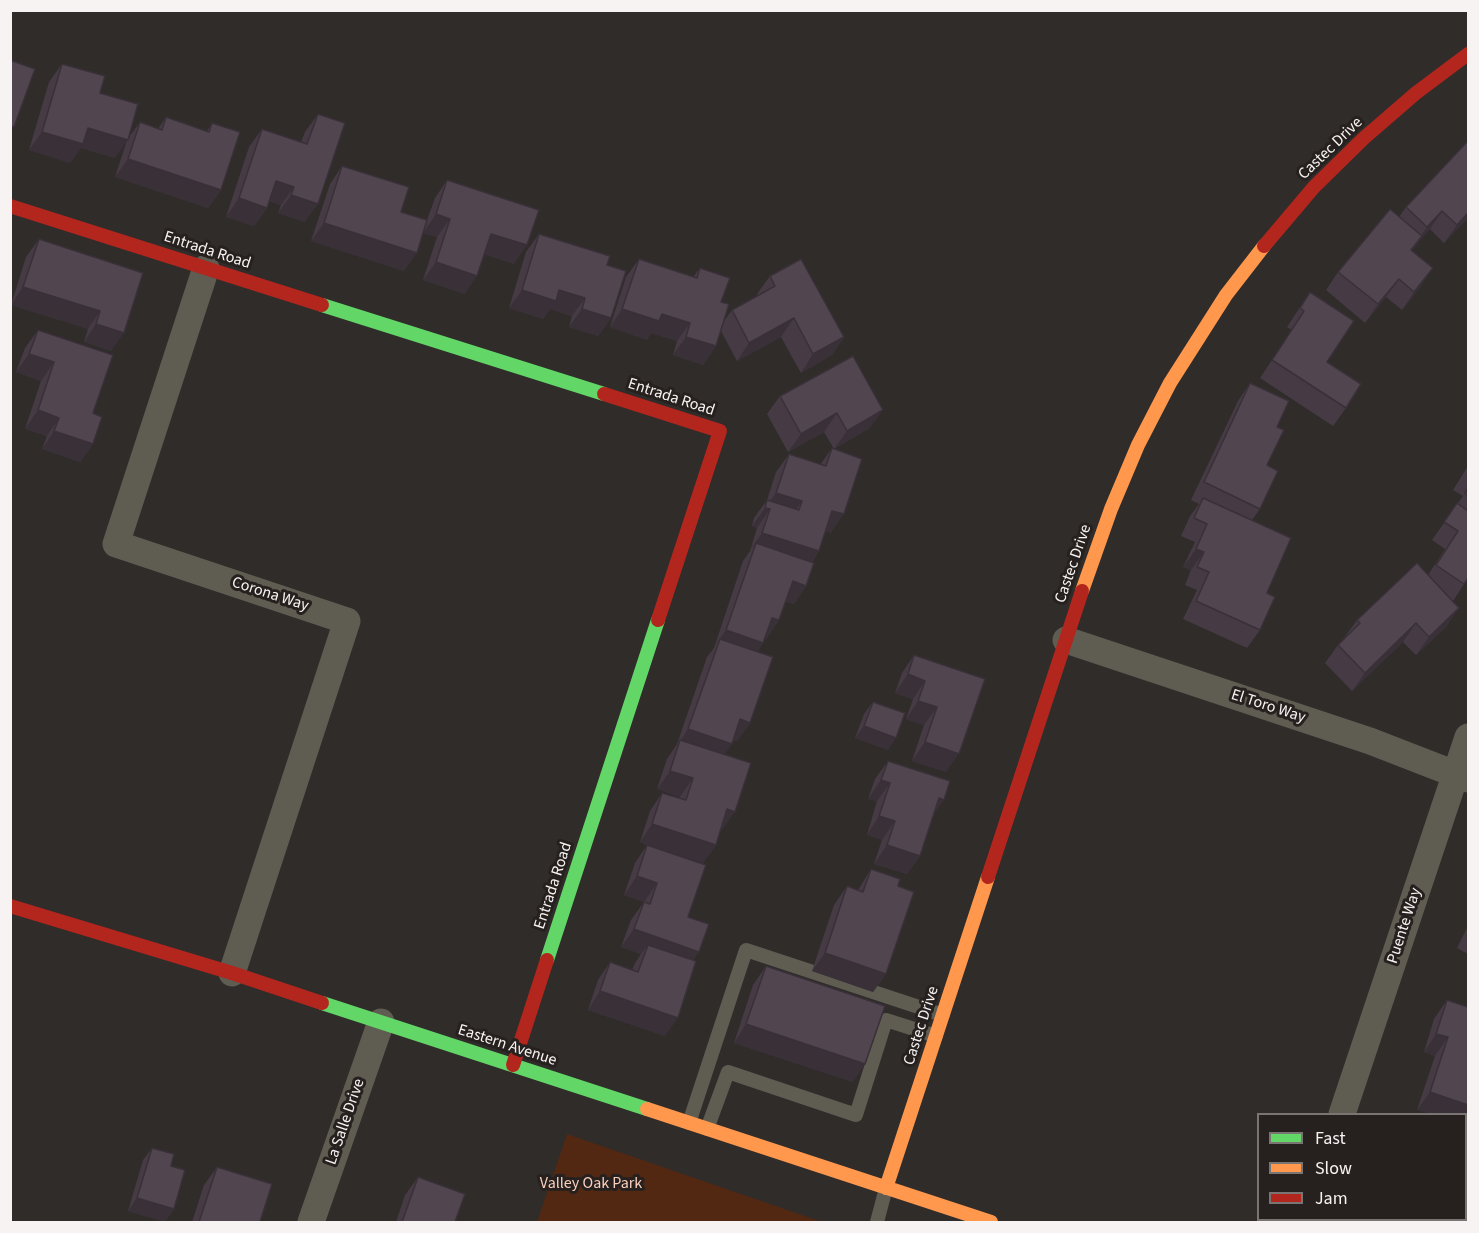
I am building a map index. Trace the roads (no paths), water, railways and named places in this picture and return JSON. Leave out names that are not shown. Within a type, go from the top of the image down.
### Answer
[{"type":"street","name":"Castec Drive","points":[[886,1188],[1066,640],[1111,509],[1138,445],[1170,383],[1226,295],[1268,240],[1322,179],[1364,138],[1416,93],[1468,54]]},
{"type":"street","name":"Entrada Road","points":[[10,206],[720,431],[513,1065]]},
{"type":"street","name":"Corona Way","points":[[206,268],[116,544],[347,621],[232,973]]},
{"type":"street","name":"El Toro Way","points":[[1066,640],[1370,741],[1462,776]]},
{"type":"street","name":"Puente Way","points":[[1342,1113],[1462,776],[1468,737]]},
{"type":"street","name":"Eastern Avenue","points":[[10,906],[232,973],[991,1222]]},
{"type":"street","name":"La Salle Drive","points":[[311,1222],[381,1022]]},
{"type":"lane","points":[[689,1123],[746,950],[943,1015]]},
{"type":"lane","points":[[707,1129],[728,1072],[856,1115],[886,1020],[936,1036]]},
{"type":"lane","points":[[877,1222],[886,1188]]},
{"type":"park label","name":"Valley Oak Park","points":[[591,1184]]}]
